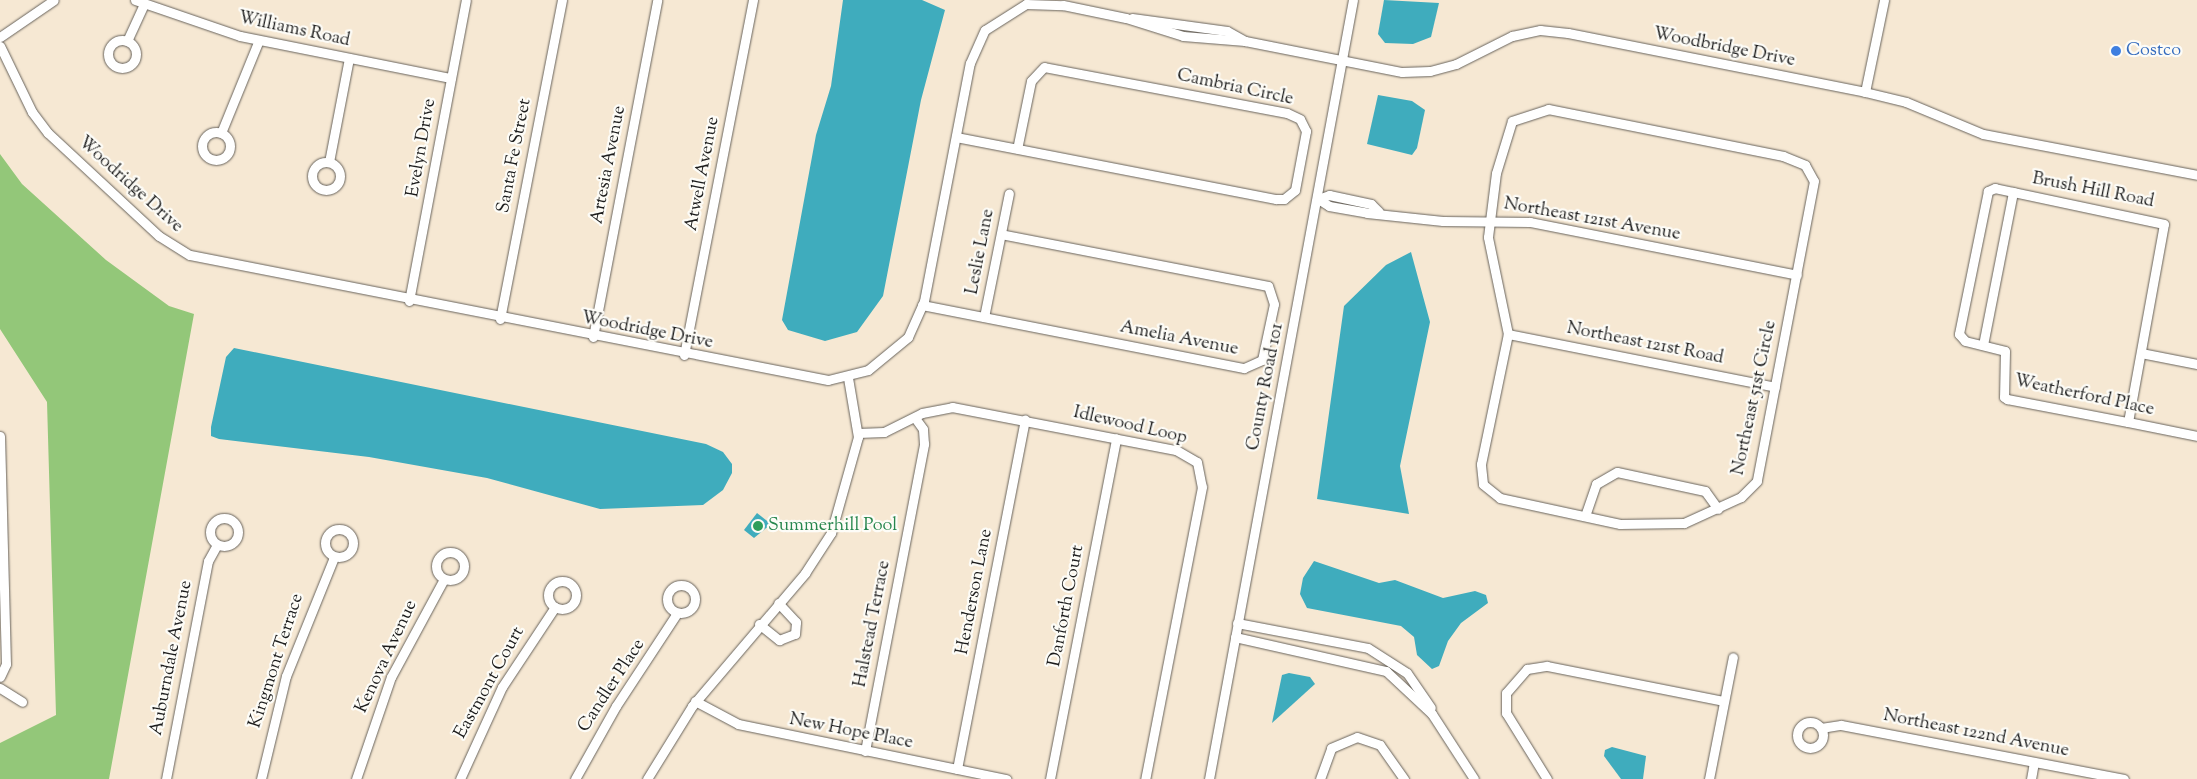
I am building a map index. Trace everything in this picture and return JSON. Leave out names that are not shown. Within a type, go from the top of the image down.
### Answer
[{"type":"street","points":[[0,37],[54,0]]},
{"type":"street","name":"Williams Road","points":[[135,0],[259,40],[451,78]]},
{"type":"street","name":"Evelyn Drive","points":[[409,301],[466,0]]},
{"type":"street","name":"Santa Fe Street","points":[[500,319],[562,0]]},
{"type":"street","name":"Artesia Avenue","points":[[593,337],[657,0]]},
{"type":"street","name":"Atwell Avenue","points":[[684,355],[753,0]]},
{"type":"street","name":"County Road 101","points":[[1209,779],[1318,199],[1353,0]]},
{"type":"street","points":[[1866,92],[1884,0]]},
{"type":"street","name":"Woodridge Drive","points":[[0,46],[39,123],[174,247],[227,265],[814,379],[848,378],[868,370],[896,350],[908,337],[922,305],[970,63],[985,30],[996,19],[1026,4],[1042,3],[1126,18]]},
{"type":"street","points":[[128,41],[144,4]]},
{"type":"street","name":"Woodbridge Drive","points":[[1126,18],[1194,25],[1227,31],[1245,41]]},
{"type":"street","name":"Woodbridge Drive","points":[[1126,18],[1183,36],[1245,41],[1402,72],[1430,71],[1512,36],[1540,30],[1866,92],[1906,102],[1983,134],[2197,175]]},
{"type":"street","points":[[221,133],[259,40]]},
{"type":"street","points":[[329,162],[350,58]]},
{"type":"street","name":"Cambria Circle","points":[[956,137],[1017,149],[1284,199],[1295,190],[1306,131],[1295,115],[1044,67],[1031,81],[1017,149]]},
{"type":"street","name":"Northeast 51st Circle","points":[[1548,108],[1774,154],[1805,165],[1813,190],[1757,481],[1746,493],[1718,509],[1684,523],[1646,527],[1500,498],[1483,484],[1481,464],[1508,334],[1490,254],[1489,218],[1505,134],[1521,114],[1548,108]]},
{"type":"street","name":"Brush Hill Road","points":[[1983,345],[1963,341],[1959,332],[1986,194],[1994,188],[2163,223],[2166,230],[2128,422]]},
{"type":"street","points":[[1983,345],[2013,192]]},
{"type":"street","name":"Leslie Lane","points":[[984,317],[1009,193]]},
{"type":"street","name":"Northeast 121st Avenue","points":[[1318,199],[1328,195],[1371,204],[1379,212],[1442,221],[1489,218],[1530,222],[1797,275]]},
{"type":"street","name":"Amelia Avenue","points":[[922,305],[1244,368],[1262,360],[1274,297],[1262,283],[1001,234]]},
{"type":"street","name":"Northeast 121st Road","points":[[1508,334],[1775,387]]},
{"type":"street","name":"Weatherford Place","points":[[1983,345],[2006,354],[2001,389],[2005,398],[2197,436]]},
{"type":"street","points":[[2141,353],[2197,364]]},
{"type":"street","points":[[647,779],[696,701],[820,554],[831,533],[848,481],[858,433],[848,378]]},
{"type":"street","name":"Idlewood Loop","points":[[858,433],[884,432],[915,418],[952,407],[1184,452],[1197,462],[1203,477],[1145,779]]},
{"type":"street","name":"Halstead Terrace","points":[[865,751],[924,444],[923,429],[915,418]]},
{"type":"street","name":"Henderson Lane","points":[[957,769],[1025,420]]},
{"type":"street","points":[[0,436],[6,664],[0,677]]},
{"type":"street","name":"Danforth Court","points":[[1050,779],[1116,438]]},
{"type":"street","points":[[1585,516],[1596,484],[1617,472],[1705,491],[1718,509]]},
{"type":"street","name":"Auburndale Avenue","points":[[166,779],[208,561],[217,545]]},
{"type":"street","name":"Kingmont Terrace","points":[[261,779],[286,676],[334,557]]},
{"type":"street","name":"Kenova Avenue","points":[[356,779],[391,678],[444,579]]},
{"type":"street","points":[[759,624],[779,640],[791,638],[796,622],[778,603]]},
{"type":"street","name":"Eastmont Court","points":[[460,779],[502,687],[555,607]]},
{"type":"street","name":"Candler Place","points":[[575,779],[616,706],[677,613]]},
{"type":"street","points":[[1237,623],[1368,648],[1407,673],[1474,779]]},
{"type":"street","points":[[1235,637],[1386,670],[1432,714]]},
{"type":"street","points":[[1709,779],[1733,656]]},
{"type":"street","points":[[1547,779],[1506,713],[1506,693],[1526,669],[1547,666],[1724,701]]},
{"type":"street","points":[[0,688],[22,702]]},
{"type":"street","name":"New Hope Place","points":[[696,701],[738,724],[1006,779]]},
{"type":"street","name":"Northeast 122nd Avenue","points":[[1821,728],[1841,725],[2124,779]]},
{"type":"street","points":[[1320,779],[1331,748],[1358,737],[1380,745],[1404,779]]},
{"type":"street","points":[[2031,779],[2034,762]]},
{"type":"green space","points":[[0,154],[22,184],[106,260],[169,306],[194,314],[109,779],[0,779],[0,743],[56,715],[47,402],[0,329]]},
{"type":"water","points":[[843,0],[922,0],[945,10],[921,100],[883,296],[857,332],[825,341],[788,330],[782,320],[816,135],[831,86]]},
{"type":"water","points":[[1384,0],[1439,3],[1431,37],[1413,44],[1385,43],[1378,34]]},
{"type":"water","points":[[1378,95],[1412,101],[1425,110],[1417,148],[1412,155],[1367,144]]},
{"type":"water","points":[[1411,252],[1430,322],[1400,466],[1409,514],[1317,499],[1344,306],[1386,265]]},
{"type":"water","points":[[234,348],[706,444],[723,452],[732,464],[732,473],[723,490],[703,505],[600,509],[487,478],[369,457],[219,439],[211,436],[211,427],[226,357]]},
{"type":"water","name":"Summerhill Pool","points":[[757,513],[771,524],[754,538],[744,530]]},
{"type":"water","points":[[1314,561],[1379,583],[1395,580],[1443,598],[1475,591],[1486,595],[1488,603],[1461,623],[1448,641],[1439,666],[1432,669],[1417,655],[1414,637],[1401,626],[1307,608],[1300,594],[1303,578]]},
{"type":"water","points":[[1289,673],[1310,677],[1315,684],[1272,723],[1282,675]]},
{"type":"water","points":[[1612,747],[1646,756],[1643,779],[1621,779],[1604,756],[1605,750]]},
{"type":"place","name":"Costco","points":[[2116,51]]},
{"type":"place","name":"Summerhill Pool","points":[[758,526]]}]
